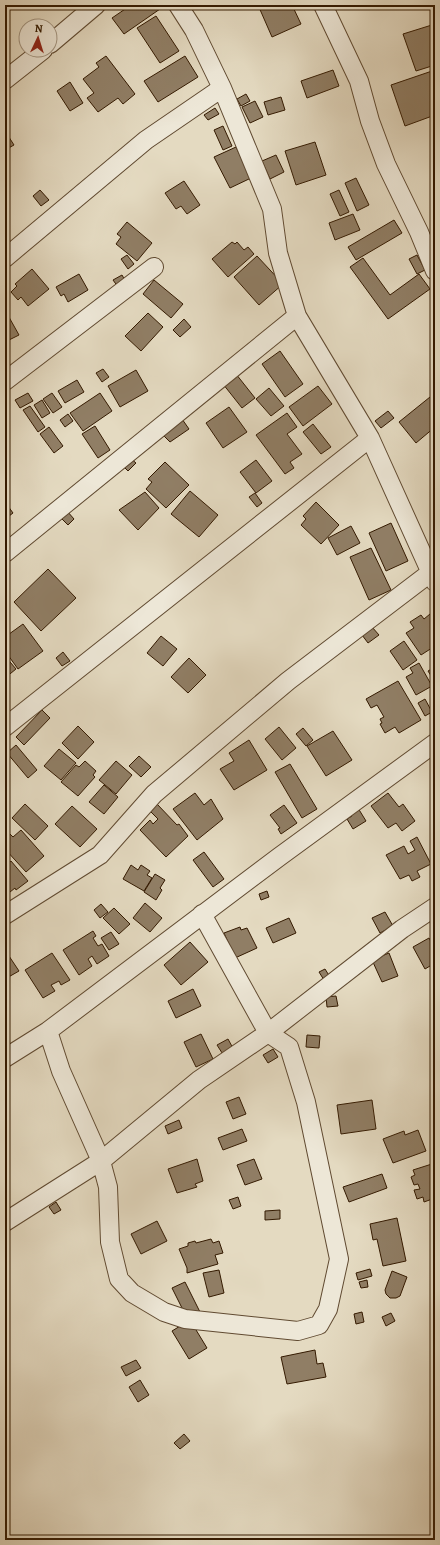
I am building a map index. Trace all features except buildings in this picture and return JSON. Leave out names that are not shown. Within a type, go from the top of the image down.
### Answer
[{"type":"street","points":[[58,37],[96,5]]},
{"type":"street","points":[[5,915],[100,854],[160,789],[288,681],[433,578],[370,438],[297,316],[278,254],[272,208],[222,88],[194,30],[178,5]]},
{"type":"street","points":[[323,5],[359,81],[370,121],[386,164],[419,232],[435,271]]},
{"type":"street","points":[[5,80],[33,58]]},
{"type":"street","points":[[5,258],[146,140],[222,88]]},
{"type":"street","points":[[5,381],[154,267]]},
{"type":"street","points":[[5,553],[297,316]]},
{"type":"street","points":[[5,726],[370,438]]},
{"type":"street","points":[[5,1058],[48,1030],[202,914],[435,743]]},
{"type":"street","points":[[5,1222],[101,1161],[199,1080],[268,1033],[402,929],[435,907]]},
{"type":"street","points":[[48,1030],[61,1071],[101,1161],[108,1187],[110,1242],[119,1279],[132,1293],[164,1312],[186,1319],[298,1330],[319,1325],[328,1309],[339,1259],[306,1102],[289,1047],[268,1033],[202,914]]}]
